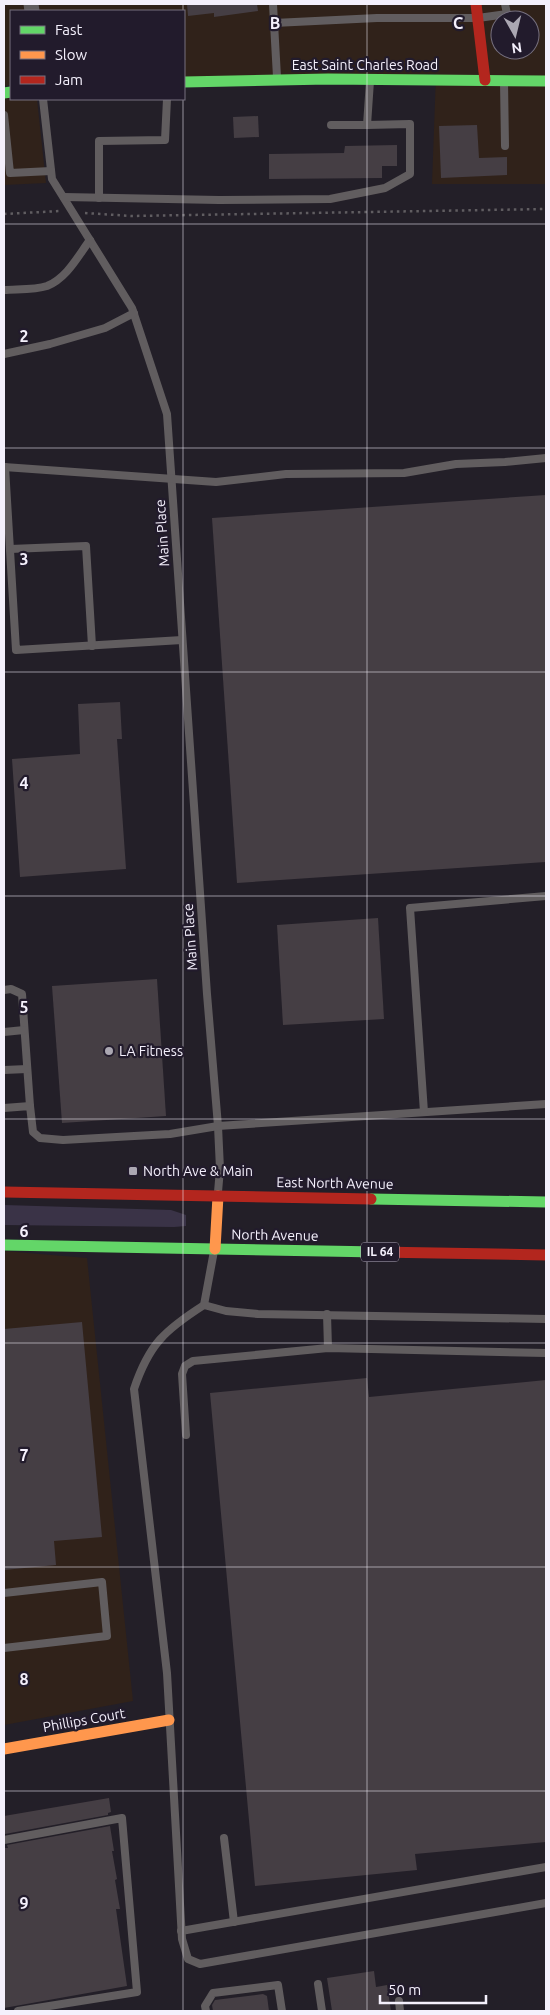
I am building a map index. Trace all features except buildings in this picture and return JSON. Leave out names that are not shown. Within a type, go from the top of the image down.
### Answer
[{"type":"main road","points":[[476,4],[485,80]]},
{"type":"main road","name":"East Saint Charles Road","points":[[185,82],[370,79],[546,81]]},
{"type":"main road","name":"East North Avenue","points":[[4,1192],[546,1202]]},
{"type":"main road","points":[[214,1249],[218,1196]]},
{"type":"main road","name":"North Avenue","points":[[4,1245],[546,1256]]},
{"type":"main road","name":"Phillips Court","points":[[4,1749],[169,1720]]},
{"type":"lane","points":[[273,4],[277,80]]},
{"type":"lane","points":[[274,23],[377,18],[478,18],[507,14],[505,4]]},
{"type":"lane","points":[[367,125],[370,79]]},
{"type":"lane","points":[[504,80],[504,146]]},
{"type":"lane","name":"Main Place","points":[[44,100],[52,179],[134,313],[167,414],[207,994],[218,1126],[220,1169],[218,1196]]},
{"type":"lane","points":[[99,198],[99,141],[166,140],[167,100]]},
{"type":"lane","points":[[4,115],[10,173],[51,171]]},
{"type":"lane","points":[[64,198],[330,199],[385,188],[410,174],[410,124],[331,125]]},
{"type":"lane","points":[[4,290],[46,286],[58,280],[70,268],[90,240]]},
{"type":"lane","points":[[4,354],[50,344],[106,328],[134,313]]},
{"type":"lane","points":[[182,640],[16,650],[4,467],[216,482],[286,474],[404,473],[456,464],[546,458]]},
{"type":"lane","points":[[10,549],[86,546],[92,646]]},
{"type":"lane","points":[[424,1112],[410,908],[546,896]]},
{"type":"lane","points":[[4,990],[11,989],[22,994],[33,1132],[40,1138],[51,1140],[170,1134],[218,1126],[546,1104]]},
{"type":"lane","points":[[4,1032],[24,1030]]},
{"type":"lane","points":[[4,1070],[27,1069]]},
{"type":"lane","points":[[4,1108],[30,1106]]},
{"type":"lane","points":[[214,1249],[204,1305],[175,1324],[154,1346],[141,1368],[134,1390],[167,1674],[181,1931],[188,1959],[200,1964],[546,1903]]},
{"type":"lane","points":[[204,1305],[226,1311],[258,1314],[546,1319]]},
{"type":"lane","points":[[327,1314],[328,1348]]},
{"type":"lane","points":[[186,1435],[182,1374],[185,1366],[193,1361],[328,1348],[546,1352]]},
{"type":"lane","points":[[4,1593],[102,1582],[107,1636],[4,1648]]},
{"type":"lane","points":[[4,1840],[122,1818],[137,1992],[18,2011]]},
{"type":"lane","points":[[224,1838],[234,1922]]},
{"type":"lane","points":[[181,1931],[546,1867]]},
{"type":"lane","points":[[318,1984],[322,2011]]},
{"type":"lane","points":[[206,2011],[205,2006],[213,1993],[278,1985],[282,2011]]},
{"type":"lane","points":[[399,2001],[400,2011]]},
{"type":"path","points":[[82,213],[131,216],[546,209]]},
{"type":"path","points":[[4,214],[61,211]]},
{"type":"shaded area","points":[[4,4],[24,4],[25,10],[10,10],[10,85],[4,86]]},
{"type":"shaded area","points":[[36,4],[546,4],[546,184],[432,184],[436,74],[185,81],[185,10],[37,10]]},
{"type":"shaded area","points":[[4,98],[10,98],[10,100],[37,100],[46,183],[4,185]]},
{"type":"shaded area","points":[[4,1205],[171,1210],[186,1215],[186,1226],[4,1225]]},
{"type":"shaded area","points":[[4,1251],[87,1258],[133,1701],[4,1725]]},
{"type":"traffic: fast","points":[[185,82],[328,79],[546,81]]},
{"type":"traffic: fast","points":[[4,93],[10,92]]},
{"type":"traffic: fast","points":[[371,1199],[546,1202]]},
{"type":"traffic: fast","points":[[4,1245],[378,1252]]},
{"type":"traffic: slow","points":[[215,1249],[218,1196]]},
{"type":"traffic: slow","points":[[4,1749],[169,1720]]},
{"type":"traffic: jam","points":[[476,4],[485,80]]},
{"type":"traffic: jam","points":[[4,1192],[371,1199]]},
{"type":"traffic: jam","points":[[378,1252],[546,1255]]},
{"type":"place","name":"LA Fitness","points":[[109,1051]]},
{"type":"place","name":"North Ave & Main","points":[[133,1171]]}]
